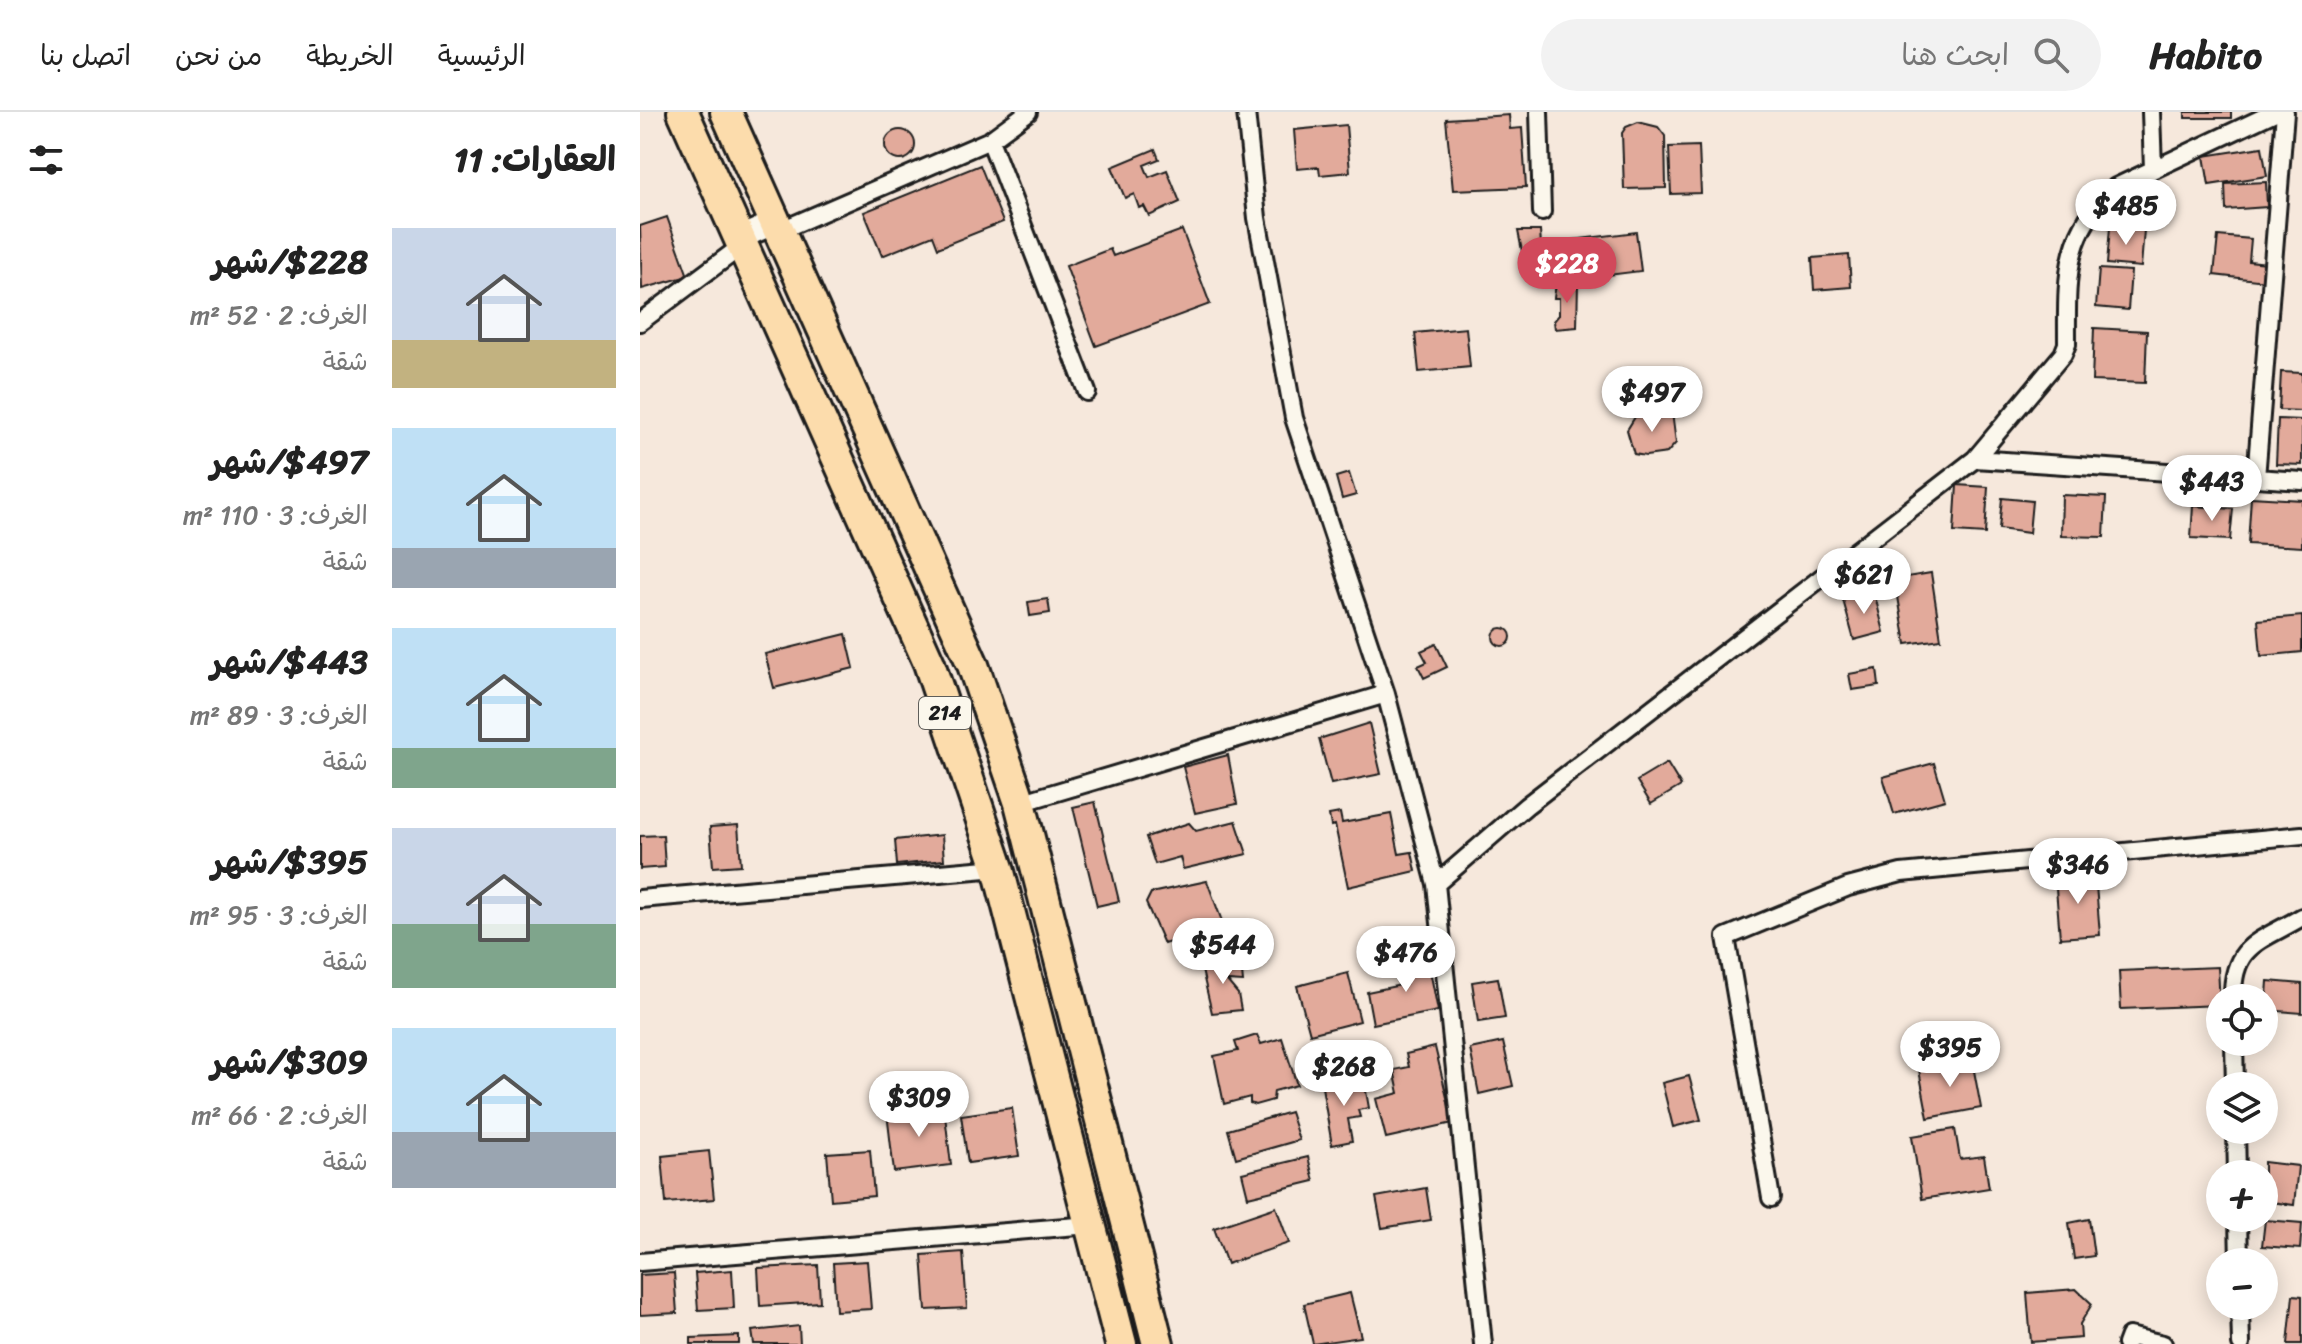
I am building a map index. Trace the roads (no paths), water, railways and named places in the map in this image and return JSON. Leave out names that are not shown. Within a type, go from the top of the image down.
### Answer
[{"type":"highway","name":"214","points":[[683,112],[929,663],[998,868],[1121,1344]]},
{"type":"highway","name":"214","points":[[726,112],[973,665],[1020,803],[1158,1344]]},
{"type":"street","points":[[640,322],[742,242],[990,140],[1028,112]]},
{"type":"street","points":[[1246,112],[1257,218],[1294,418],[1386,694],[1436,884],[1483,1344]]},
{"type":"street","points":[[1539,112],[1542,212]]},
{"type":"street","points":[[2151,112],[2153,169]]},
{"type":"street","points":[[1436,884],[1526,806],[1975,459],[2063,354],[2067,344],[2067,268],[2085,220],[2116,187],[2275,112]]},
{"type":"street","points":[[2256,478],[2285,112]]},
{"type":"street","points":[[990,140],[1087,392]]},
{"type":"street","points":[[1975,459],[2302,481]]},
{"type":"street","points":[[1020,803],[1386,694]]},
{"type":"street","points":[[1771,1198],[1726,937],[1848,887],[1901,873],[2302,835]]},
{"type":"street","points":[[640,899],[998,868]]},
{"type":"street","points":[[2233,984],[2233,975],[2242,954],[2302,917]]},
{"type":"street","points":[[640,1262],[1090,1225]]},
{"type":"street","points":[[2240,1320],[2241,1344]]},
{"type":"street","points":[[2126,1344],[2129,1336],[2163,1344]]}]
